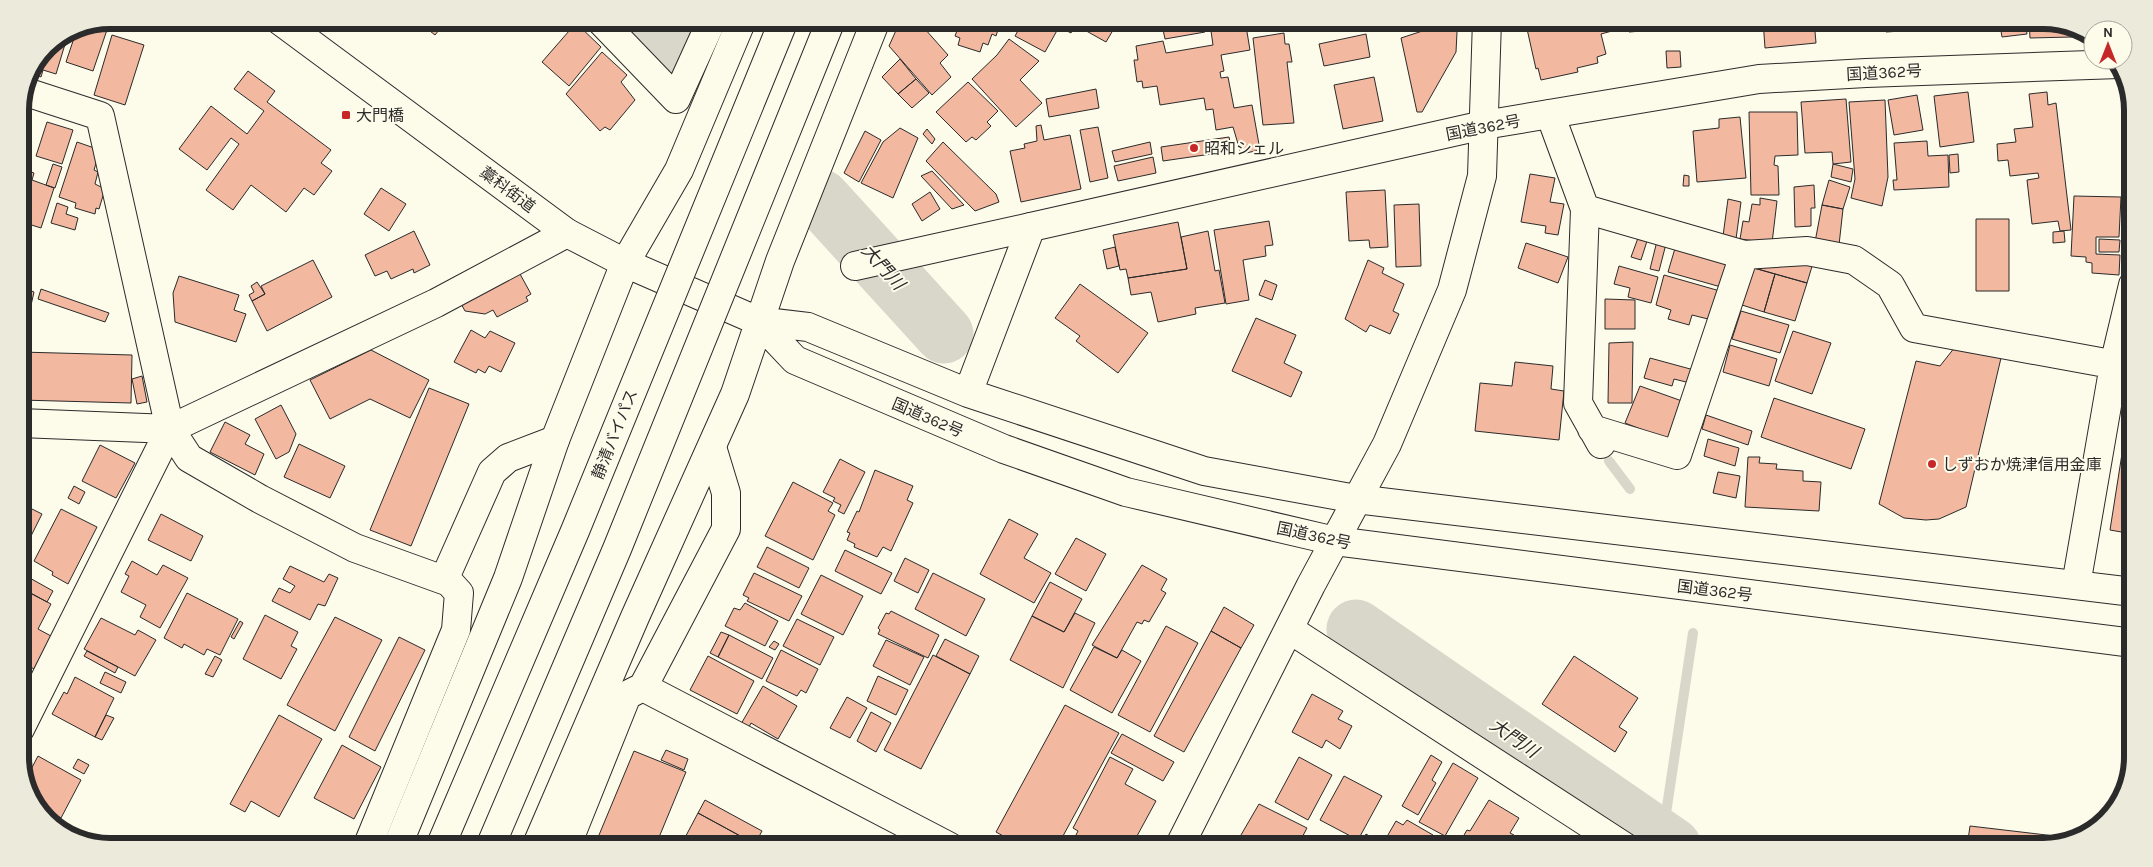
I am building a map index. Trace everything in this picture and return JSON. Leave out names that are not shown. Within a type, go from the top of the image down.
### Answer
[{"type":"main road","name":"藁科街道","points":[[291,29],[567,233],[625,263],[758,321]]},
{"type":"main road","points":[[609,29],[676,99],[708,29]]},
{"type":"main road","points":[[402,838],[508,578],[555,440],[625,263],[678,170],[738,29]]},
{"type":"main road","name":"静清バイパス","points":[[444,838],[575,531],[780,29]]},
{"type":"main road","points":[[494,838],[617,549],[827,29]]},
{"type":"main road","points":[[540,838],[635,617],[735,394],[758,321],[872,29]]},
{"type":"main road","points":[[1184,838],[1356,499],[1388,444],[1452,290],[1482,176],[1487,29]]},
{"type":"main road","name":"国道362号","points":[[855,266],[910,252],[1030,227],[1484,125],[1759,79],[2083,65]]},
{"type":"main road","points":[[31,94],[100,116],[170,429],[189,458],[260,499],[355,548],[444,580],[459,593],[456,630],[371,838]]},
{"type":"main road","points":[[1550,114],[1586,209],[1578,403],[1597,437],[1676,455],[1744,255]]},
{"type":"main road","points":[[1586,209],[1744,255],[1808,251],[1854,260],[1890,285],[1914,328],[2123,366],[2076,585]]},
{"type":"main road","points":[[968,393],[1030,227]]},
{"type":"main road","points":[[29,423],[170,429],[436,302],[567,233]]},
{"type":"main road","points":[[758,321],[808,327],[968,393],[1204,471],[1356,499],[2124,591]]},
{"type":"main road","name":"国道362号","points":[[758,321],[795,360],[1004,449],[1126,492],[1335,541],[2124,641]]},
{"type":"main road","points":[[29,712],[170,429]]},
{"type":"main road","points":[[444,580],[492,472],[508,458],[555,440]]},
{"type":"main road","points":[[570,838],[628,695],[643,687],[726,529],[726,493],[712,446]]},
{"type":"main road","points":[[1289,629],[1610,838]]},
{"type":"main road","points":[[643,687],[933,838]]},
{"type":"building","points":[[107,29],[93,71],[66,62],[74,37],[94,30]]},
{"type":"building","points":[[427,29],[440,29],[435,35]]},
{"type":"building","points":[[571,29],[582,29],[601,47],[569,86],[542,62]]},
{"type":"building","points":[[897,29],[925,29],[948,55],[940,63],[951,77],[932,95],[889,46]]},
{"type":"building","points":[[958,29],[998,29],[996,36],[992,34],[988,45],[983,43],[980,52],[958,45],[960,38],[955,36]]},
{"type":"building","points":[[1019,29],[1058,29],[1045,52],[1015,36]]},
{"type":"building","points":[[1063,29],[1073,29],[1071,33]]},
{"type":"building","points":[[1083,29],[1114,29],[1106,42]]},
{"type":"building","points":[[1163,29],[1204,29],[1205,32],[1165,39]]},
{"type":"building","points":[[1246,29],[1250,50],[1221,55],[1224,71],[1220,72],[1221,78],[1228,77],[1234,108],[1252,105],[1260,150],[1241,154],[1233,127],[1216,130],[1213,109],[1206,110],[1204,98],[1160,105],[1157,86],[1143,88],[1142,81],[1137,82],[1134,60],[1138,60],[1136,46],[1163,41],[1166,53],[1213,45],[1211,31]]},
{"type":"building","points":[[1429,29],[1456,29],[1457,32],[1456,52],[1422,112],[1417,112],[1401,38]]},
{"type":"building","points":[[1527,29],[1612,29],[1612,31],[1601,34],[1606,54],[1597,57],[1598,63],[1577,68],[1578,72],[1541,80],[1538,68],[1536,69]]},
{"type":"building","points":[[1629,29],[1667,29],[1629,32]]},
{"type":"building","points":[[1764,29],[1815,29],[1816,43],[1765,48]]},
{"type":"building","points":[[1886,29],[1932,29],[1886,32]]},
{"type":"building","points":[[1998,29],[2026,29],[2027,34],[2002,37],[2001,31],[1998,31]]},
{"type":"building","points":[[2030,29],[2059,30],[2072,34],[2072,37],[2030,38]]},
{"type":"building","points":[[1284,33],[1285,44],[1289,44],[1292,62],[1287,62],[1294,123],[1263,125],[1253,38]]},
{"type":"building","points":[[1366,34],[1370,57],[1324,66],[1319,44]]},
{"type":"building","points":[[112,35],[144,45],[125,105],[94,95]]},
{"type":"building","points":[[1009,39],[1039,61],[1020,80],[1042,103],[1016,127],[972,79],[997,55]]},
{"type":"building","points":[[66,42],[56,74],[43,70],[41,77],[37,75],[42,65],[52,52]]},
{"type":"building","points":[[1666,51],[1680,51],[1681,67],[1667,68]]},
{"type":"building","points":[[602,52],[627,75],[621,82],[635,100],[610,130],[605,127],[600,131],[566,94]]},
{"type":"building","points":[[900,59],[916,79],[898,94],[882,77]]},
{"type":"building","points":[[248,71],[275,91],[267,102],[331,150],[321,163],[332,171],[314,195],[304,188],[286,212],[251,185],[233,210],[206,190],[239,144],[231,138],[207,170],[179,149],[211,106],[247,134],[264,111],[234,89]]},
{"type":"building","points":[[1374,77],[1383,121],[1343,129],[1334,85]]},
{"type":"building","points":[[916,79],[929,93],[912,108],[898,94]]},
{"type":"building","points":[[968,82],[998,111],[987,122],[991,126],[976,140],[972,137],[966,142],[936,112]]},
{"type":"building","points":[[1096,89],[1099,108],[1049,117],[1046,99]]},
{"type":"building","points":[[1968,92],[1974,142],[1940,147],[1934,96]]},
{"type":"building","points":[[2047,92],[2048,105],[2056,103],[2071,230],[2060,231],[2058,221],[2032,224],[2027,180],[2039,178],[2038,173],[2010,176],[2008,160],[1998,161],[1997,144],[2016,142],[2014,129],[2033,127],[2029,94]]},
{"type":"building","points":[[1917,95],[1923,130],[1894,135],[1888,100]]},
{"type":"building","points":[[1846,99],[1851,162],[1833,164],[1832,152],[1805,153],[1801,102]]},
{"type":"building","points":[[1885,100],[1888,177],[1882,206],[1851,198],[1855,179],[1849,102]]},
{"type":"building","points":[[1749,112],[1797,112],[1798,155],[1775,156],[1774,165],[1778,166],[1779,195],[1751,195]]},
{"type":"building","points":[[1740,117],[1746,178],[1697,182],[1693,131],[1719,128],[1719,119]]},
{"type":"building","points":[[47,122],[73,130],[62,164],[36,156]]},
{"type":"building","points":[[1041,125],[1044,140],[1070,135],[1081,189],[1021,202],[1010,151],[1025,148],[1024,144],[1037,141],[1036,126]]},
{"type":"building","points":[[1098,127],[1108,178],[1090,182],[1080,130]]},
{"type":"building","points":[[900,128],[918,138],[893,198],[861,183],[883,142]]},
{"type":"building","points":[[927,129],[935,139],[932,144],[923,134]]},
{"type":"building","points":[[865,131],[881,140],[859,182],[844,173]]},
{"type":"building","points":[[1229,137],[1232,151],[1163,161],[1161,147]]},
{"type":"building","points":[[1927,141],[1928,156],[1948,155],[1949,187],[1894,190],[1893,180],[1897,180],[1894,143]]},
{"type":"building","points":[[77,142],[100,150],[94,170],[98,172],[95,184],[105,189],[99,209],[96,208],[95,214],[75,208],[76,203],[59,197]]},
{"type":"building","points":[[943,142],[996,194],[999,202],[975,211],[926,161]]},
{"type":"building","points":[[1150,142],[1152,154],[1115,162],[1112,151]]},
{"type":"building","points":[[1958,154],[1959,172],[1950,173],[1949,155]]},
{"type":"building","points":[[1153,157],[1156,173],[1118,181],[1114,166]]},
{"type":"building","points":[[53,164],[62,167],[55,188],[46,185]]},
{"type":"building","points":[[1833,164],[1853,169],[1851,182],[1831,177]]},
{"type":"building","points":[[29,171],[34,173],[32,180],[54,188],[41,228],[29,224]]},
{"type":"building","points":[[932,171],[964,205],[952,209],[921,176]]},
{"type":"building","points":[[1530,174],[1555,178],[1550,202],[1564,204],[1558,235],[1545,233],[1546,226],[1521,222]]},
{"type":"building","points":[[1684,175],[1689,176],[1689,186],[1683,186]]},
{"type":"building","points":[[1829,180],[1850,187],[1843,209],[1822,205]]},
{"type":"building","points":[[1814,185],[1815,208],[1811,208],[1811,226],[1795,227],[1794,187]]},
{"type":"building","points":[[381,188],[406,204],[389,231],[364,214]]},
{"type":"building","points":[[1385,190],[1388,247],[1370,248],[1369,240],[1349,241],[1346,192]]},
{"type":"building","points":[[930,192],[940,209],[922,221],[912,204]]},
{"type":"building","points":[[2074,196],[2121,197],[2119,237],[2096,237],[2096,254],[2120,255],[2119,275],[2092,273],[2092,263],[2086,262],[2086,257],[2071,256]]},
{"type":"building","points":[[1760,198],[1777,201],[1772,243],[1740,239],[1743,221],[1749,222],[1752,204],[1760,205]]},
{"type":"building","points":[[1728,199],[1741,202],[1736,239],[1723,236]]},
{"type":"building","points":[[57,203],[68,207],[66,214],[78,218],[75,230],[51,223]]},
{"type":"building","points":[[1419,204],[1421,266],[1396,267],[1394,205]]},
{"type":"building","points":[[1822,205],[1843,209],[1839,245],[1815,242]]},
{"type":"building","points":[[1976,219],[2009,219],[2009,291],[1976,291]]},
{"type":"building","points":[[1269,221],[1273,245],[1265,246],[1266,256],[1243,260],[1249,300],[1226,304],[1214,230]]},
{"type":"building","points":[[1178,222],[1187,269],[1128,278],[1126,269],[1120,270],[1113,235]]},
{"type":"building","points":[[414,231],[430,265],[414,273],[413,269],[391,279],[387,271],[375,276],[365,255]]},
{"type":"building","points":[[1208,231],[1215,271],[1219,270],[1225,303],[1195,308],[1196,314],[1158,322],[1151,292],[1131,295],[1128,278],[1187,269],[1181,237]]},
{"type":"building","points":[[2064,231],[2065,242],[2053,243],[2053,232]]},
{"type":"building","points":[[1638,238],[1647,241],[1641,260],[1631,257]]},
{"type":"building","points":[[2099,239],[2120,240],[2119,252],[2099,252]]},
{"type":"building","points":[[1657,241],[1666,244],[1659,271],[1650,269]]},
{"type":"building","points":[[1526,243],[1568,257],[1558,283],[1518,268]]},
{"type":"building","points":[[1676,245],[1730,264],[1721,287],[1668,272]]},
{"type":"building","points":[[1115,247],[1119,266],[1107,269],[1103,250]]},
{"type":"building","points":[[313,260],[332,297],[267,331],[252,301],[265,294],[261,286]]},
{"type":"building","points":[[1368,260],[1384,268],[1382,273],[1404,284],[1393,311],[1399,314],[1390,334],[1370,325],[1366,332],[1345,319]]},
{"type":"building","points":[[1813,263],[1807,283],[1754,268]]},
{"type":"building","points":[[1619,266],[1658,277],[1651,303],[1628,297],[1630,288],[1614,284]]},
{"type":"building","points":[[1754,268],[1775,274],[1764,312],[1742,305]]},
{"type":"building","points":[[520,274],[531,294],[526,297],[528,301],[497,317],[493,310],[485,314],[465,311],[459,300]]},
{"type":"building","points":[[1775,274],[1807,283],[1795,321],[1764,312]]},
{"type":"building","points":[[1664,275],[1720,291],[1712,320],[1692,315],[1689,325],[1668,319],[1671,310],[1656,305]]},
{"type":"building","points":[[179,276],[239,295],[234,310],[246,314],[236,342],[175,322],[173,293]]},
{"type":"building","points":[[1265,280],[1277,285],[1272,300],[1259,295]]},
{"type":"building","points":[[257,282],[265,294],[252,301],[249,295],[254,292],[251,286]]},
{"type":"building","points":[[1080,284],[1148,333],[1118,373],[1076,341],[1080,336],[1055,318]]},
{"type":"building","points":[[41,289],[109,313],[105,322],[38,299]]},
{"type":"building","points":[[29,290],[34,292],[29,314]]},
{"type":"building","points":[[1605,299],[1635,300],[1635,329],[1605,329]]},
{"type":"building","points":[[1741,311],[1789,325],[1780,353],[1732,339]]},
{"type":"building","points":[[1256,318],[1296,335],[1284,363],[1302,372],[1291,397],[1232,371]]},
{"type":"building","points":[[471,330],[485,338],[490,331],[515,343],[501,372],[489,366],[485,373],[478,369],[476,373],[454,362]]},
{"type":"building","points":[[1793,331],[1831,343],[1812,394],[1775,381]]},
{"type":"building","points":[[1633,342],[1632,403],[1608,403],[1609,343]]},
{"type":"building","points":[[1730,345],[1777,359],[1769,386],[1723,372]]},
{"type":"building","points":[[1955,347],[2001,358],[1966,507],[1939,519],[1904,518],[1879,504],[1916,361],[1940,366]]},
{"type":"building","points":[[371,350],[429,380],[410,418],[370,399],[330,419],[310,380]]},
{"type":"building","points":[[29,352],[132,355],[131,403],[29,400]]},
{"type":"building","points":[[1650,358],[1694,370],[1690,383],[1674,379],[1672,386],[1644,378]]},
{"type":"building","points":[[1515,362],[1553,366],[1551,389],[1564,391],[1559,440],[1475,431],[1480,383],[1512,386]]},
{"type":"building","points":[[142,376],[147,402],[137,404],[132,379]]},
{"type":"building","points":[[1640,386],[1682,401],[1669,440],[1625,423]]},
{"type":"building","points":[[429,388],[469,404],[411,546],[370,530]]},
{"type":"building","points":[[1774,398],[1865,429],[1851,469],[1761,437]]},
{"type":"building","points":[[281,405],[296,434],[289,452],[276,459],[255,419]]},
{"type":"building","points":[[1706,415],[1752,431],[1748,445],[1702,429]]},
{"type":"building","points":[[225,422],[250,435],[245,444],[264,454],[255,475],[210,452]]},
{"type":"building","points":[[1708,439],[1739,448],[1735,466],[1704,456]]},
{"type":"building","points":[[2124,441],[2124,532],[2110,530]]},
{"type":"building","points":[[299,444],[345,466],[330,498],[284,477]]},
{"type":"building","points":[[100,445],[135,463],[116,498],[82,481]]},
{"type":"building","points":[[1748,457],[1760,457],[1759,463],[1777,464],[1776,469],[1803,471],[1803,481],[1821,482],[1819,511],[1745,507]]},
{"type":"building","points":[[840,459],[865,472],[844,514],[838,511],[841,505],[833,501],[835,498],[823,492]]},
{"type":"building","points":[[875,470],[913,486],[907,500],[913,503],[891,551],[883,547],[877,557],[854,547],[855,544],[847,540],[850,533],[847,532],[857,511],[859,512]]},
{"type":"building","points":[[1718,472],[1740,476],[1736,498],[1713,493]]},
{"type":"building","points":[[793,482],[833,503],[828,511],[835,515],[813,560],[765,536]]},
{"type":"building","points":[[74,486],[85,492],[79,504],[68,498]]},
{"type":"building","points":[[29,508],[42,514],[29,540]]},
{"type":"building","points":[[61,509],[97,527],[68,584],[52,575],[53,572],[34,561]]},
{"type":"building","points":[[161,514],[203,536],[191,561],[148,540]]},
{"type":"building","points":[[1009,519],[1038,534],[1024,558],[1051,573],[1034,603],[980,574]]},
{"type":"building","points":[[1076,538],[1106,554],[1086,591],[1055,574]]},
{"type":"building","points":[[767,547],[809,568],[799,588],[757,567]]},
{"type":"building","points":[[845,550],[892,573],[881,594],[835,571]]},
{"type":"building","points":[[905,558],[929,570],[918,593],[894,581]]},
{"type":"building","points":[[132,561],[157,575],[163,565],[188,578],[160,628],[140,617],[146,605],[121,592],[129,576],[125,574]]},
{"type":"building","points":[[1142,565],[1167,579],[1161,590],[1166,593],[1149,622],[1144,620],[1142,624],[1137,622],[1117,658],[1092,645]]},
{"type":"building","points":[[290,566],[324,582],[329,574],[338,578],[325,606],[318,604],[310,620],[272,601],[279,588],[290,593],[295,586],[283,579]]},
{"type":"building","points":[[754,573],[802,596],[789,621],[747,601],[749,598],[743,595]]},
{"type":"building","points":[[933,573],[985,599],[966,636],[915,609]]},
{"type":"building","points":[[821,575],[863,596],[843,635],[801,614]]},
{"type":"building","points":[[29,578],[53,591],[47,602],[29,592]]},
{"type":"building","points":[[1050,582],[1082,599],[1064,632],[1032,616]]},
{"type":"building","points":[[29,592],[51,604],[38,629],[51,636],[34,669],[29,666]]},
{"type":"building","points":[[187,593],[238,619],[220,655],[207,649],[204,655],[184,644],[182,648],[164,638]]},
{"type":"building","points":[[745,603],[778,621],[765,646],[725,626],[734,608],[740,610]]},
{"type":"building","points":[[1224,607],[1254,625],[1241,648],[1211,631]]},
{"type":"building","points":[[891,611],[939,635],[928,658],[878,634],[880,630],[878,628],[886,613],[889,614]]},
{"type":"building","points":[[1075,613],[1095,623],[1063,688],[1010,660],[1032,616],[1064,632]]},
{"type":"building","points":[[265,615],[298,632],[291,646],[297,649],[281,679],[243,659]]},
{"type":"building","points":[[335,617],[382,640],[335,731],[287,705]]},
{"type":"building","points":[[101,618],[135,635],[138,630],[156,640],[135,676],[84,649]]},
{"type":"building","points":[[797,619],[834,637],[820,665],[783,646]]},
{"type":"building","points":[[240,621],[243,623],[234,639],[231,637]]},
{"type":"building","points":[[1166,626],[1198,643],[1150,732],[1118,715]]},
{"type":"building","points":[[1211,631],[1241,648],[1184,752],[1154,736]]},
{"type":"building","points":[[721,632],[729,635],[718,657],[710,653]]},
{"type":"building","points":[[729,635],[773,658],[762,679],[718,657]]},
{"type":"building","points":[[399,637],[425,650],[375,751],[349,737]]},
{"type":"building","points":[[945,639],[979,656],[970,674],[936,656]]},
{"type":"building","points":[[886,640],[924,657],[910,685],[873,666]]},
{"type":"building","points":[[774,641],[779,644],[775,650],[769,647]]},
{"type":"building","points":[[1094,647],[1117,658],[1122,650],[1141,661],[1112,713],[1070,690]]},
{"type":"building","points":[[781,650],[818,669],[806,693],[801,690],[797,696],[766,681]]},
{"type":"building","points":[[87,651],[118,667],[115,673],[84,656]]},
{"type":"building","points":[[933,655],[970,674],[921,769],[884,750]]},
{"type":"building","points":[[215,656],[222,660],[213,677],[205,674]]},
{"type":"building","points":[[708,656],[754,681],[737,714],[690,690]]},
{"type":"building","points":[[1574,656],[1638,698],[1619,727],[1627,732],[1615,752],[1542,704]]},
{"type":"building","points":[[105,672],[126,682],[121,693],[100,683]]},
{"type":"building","points":[[878,676],[908,690],[896,715],[867,701]]},
{"type":"building","points":[[75,677],[114,698],[95,737],[52,714],[64,692],[67,694]]},
{"type":"building","points":[[763,686],[797,706],[778,739],[751,723],[748,729],[741,724]]},
{"type":"building","points":[[1312,694],[1343,711],[1338,719],[1352,726],[1340,749],[1326,740],[1322,748],[1292,732]]},
{"type":"building","points":[[847,697],[867,708],[850,738],[830,728]]},
{"type":"building","points":[[1065,705],[1119,733],[1062,838],[1007,838],[996,832]]},
{"type":"building","points":[[871,712],[891,723],[876,752],[857,741]]},
{"type":"building","points":[[106,715],[114,718],[102,740],[95,737]]},
{"type":"building","points":[[279,715],[322,739],[279,817],[251,801],[245,812],[230,804]]},
{"type":"building","points":[[1122,734],[1174,762],[1163,781],[1111,753]]},
{"type":"building","points":[[342,745],[381,767],[354,819],[314,798]]},
{"type":"building","points":[[666,750],[688,759],[684,770],[661,760]]},
{"type":"building","points":[[634,751],[686,772],[659,838],[598,838]]},
{"type":"building","points":[[1431,755],[1442,762],[1432,780],[1436,783],[1418,815],[1402,806]]},
{"type":"building","points":[[38,756],[81,780],[61,818],[50,812],[42,802],[30,772]]},
{"type":"building","points":[[1110,757],[1133,769],[1125,784],[1156,801],[1136,838],[1074,838],[1078,831],[1073,828]]},
{"type":"building","points":[[1299,757],[1332,775],[1308,820],[1275,802]]},
{"type":"building","points":[[78,759],[89,765],[84,774],[73,768]]},
{"type":"building","points":[[1453,763],[1478,778],[1445,836],[1419,822]]},
{"type":"building","points":[[1344,776],[1382,796],[1359,838],[1354,838],[1320,820]]},
{"type":"building","points":[[705,800],[762,831],[758,838],[744,838],[698,813]]},
{"type":"building","points":[[1489,800],[1519,818],[1510,833],[1514,835],[1512,838],[1462,838],[1467,830],[1470,831]]},
{"type":"building","points":[[1259,804],[1307,828],[1302,838],[1239,838]]},
{"type":"building","points":[[698,813],[744,838],[685,838]]},
{"type":"building","points":[[1407,820],[1433,835],[1432,838],[1386,838],[1396,821],[1403,825]]},
{"type":"building","points":[[1970,826],[2059,836],[2054,838],[1968,838]]},
{"type":"building","points":[[1366,834],[1373,838],[1364,838]]},
{"type":"waterway","name":"大門川","points":[[650,29],[682,60]]},
{"type":"waterway","name":"大門川","points":[[821,199],[944,334]]},
{"type":"waterway","points":[[1609,461],[1630,489]]},
{"type":"waterway","name":"大門川","points":[[1356,629],[1659,838]]},
{"type":"waterway","points":[[1662,838],[1693,633]]},
{"type":"place","name":"大門橋","points":[[346,115]]},
{"type":"place","name":"昭和シェル","points":[[1194,148]]},
{"type":"place","name":"しずおか焼津信用金庫","points":[[1932,464]]}]
